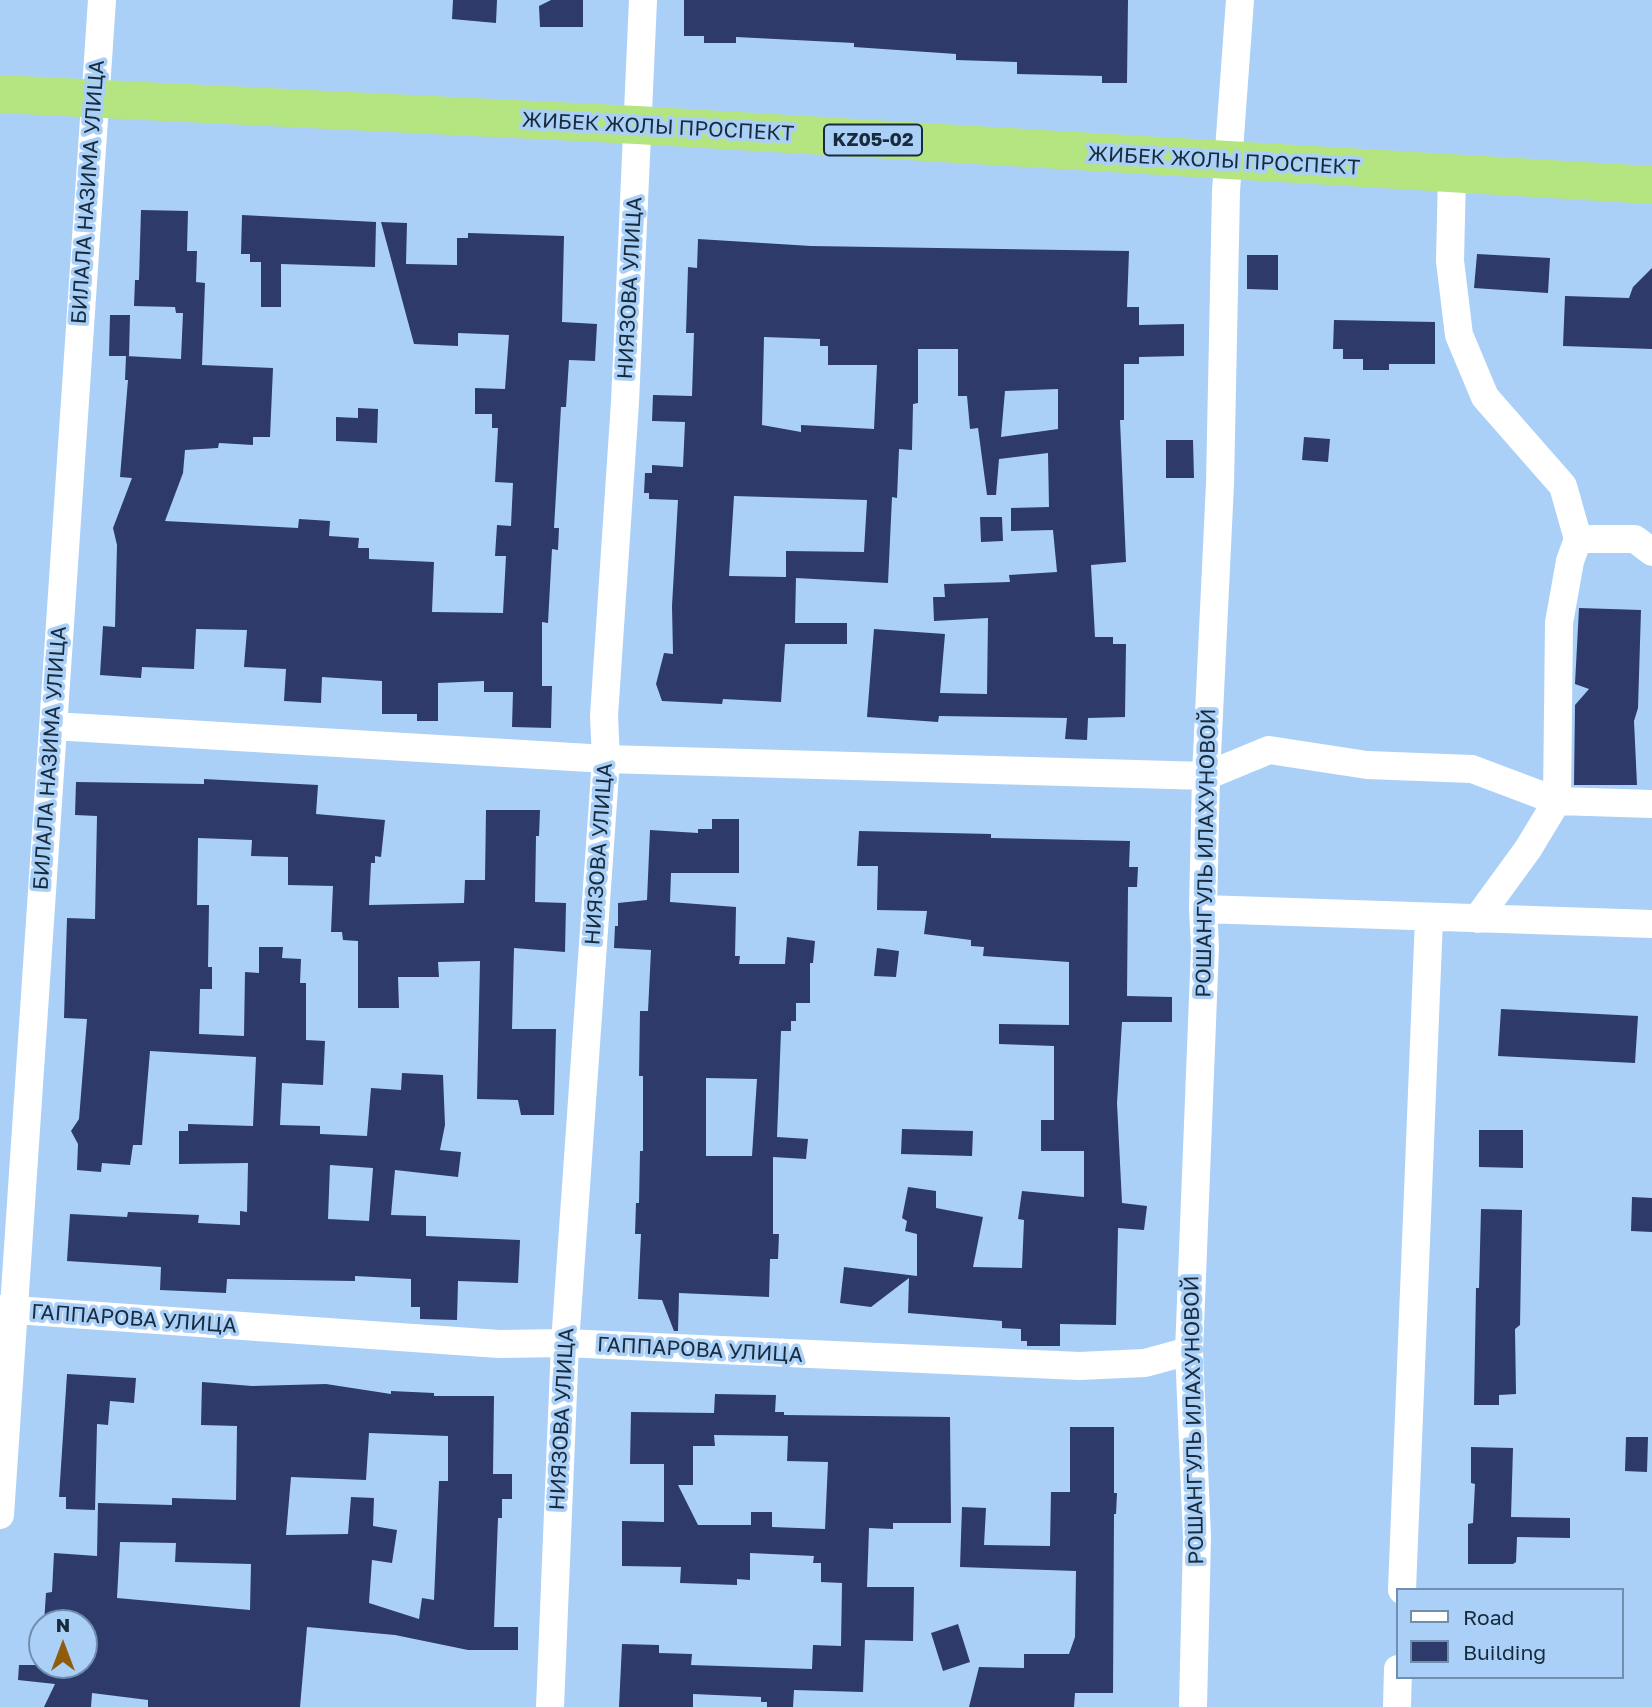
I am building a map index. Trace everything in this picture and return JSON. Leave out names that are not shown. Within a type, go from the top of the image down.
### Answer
[{"type":"highway","name":"ЖИБЕК ЖОЛЫ ПРОСПЕКТ","points":[[0,94],[637,125],[1652,185]]},
{"type":"street","name":"БИЛАЛА НАЗИМА УЛИЦА","points":[[0,1515],[6,1309],[53,726],[102,0]]},
{"type":"street","name":"НИЯЗОВА УЛИЦА","points":[[550,1707],[565,1343],[606,759],[604,716],[625,402],[643,0]]},
{"type":"street","name":"РОШАНГУЛЬ ИЛАХУНОВОЙ","points":[[1193,1707],[1197,1537],[1189,1351],[1205,947],[1203,909],[1206,776],[1220,484],[1226,191],[1240,0]]},
{"type":"street","points":[[1452,174],[1450,261],[1459,334],[1485,397],[1563,486],[1578,539],[1570,561],[1559,623],[1557,802],[1528,849],[1477,919]]},
{"type":"street","points":[[1578,539],[1635,539],[1652,552]]},
{"type":"street","points":[[53,726],[606,759],[1206,776],[1269,750],[1367,765],[1472,769],[1557,802],[1652,804]]},
{"type":"street","points":[[1203,909],[1652,924]]},
{"type":"street","points":[[1402,1588],[1429,918]]},
{"type":"street","name":"ГАППАРОВА УЛИЦА","points":[[6,1309],[499,1345],[565,1343],[1079,1366],[1146,1363],[1189,1351]]},
{"type":"street","points":[[1397,1707],[1398,1679]]},
{"type":"building","points":[[453,0],[497,0],[496,23],[452,19]]},
{"type":"building","points":[[551,0],[583,0],[583,27],[540,27],[539,6]]},
{"type":"building","points":[[684,0],[1128,0],[1127,83],[1102,83],[1102,76],[1017,74],[1017,62],[956,60],[956,54],[854,47],[854,43],[736,37],[736,43],[704,43],[704,36],[684,36]]},
{"type":"building","points":[[141,210],[188,211],[187,251],[197,251],[196,282],[205,283],[202,365],[273,368],[270,437],[253,437],[253,445],[219,443],[218,448],[185,450],[183,473],[165,521],[298,528],[299,519],[330,521],[329,536],[359,538],[358,548],[369,548],[369,559],[434,562],[432,612],[503,613],[506,556],[495,556],[497,525],[511,526],[513,483],[495,482],[498,428],[492,428],[492,414],[475,414],[475,388],[505,389],[509,335],[458,333],[458,346],[414,344],[381,222],[407,223],[406,264],[457,265],[457,238],[468,238],[468,233],[564,236],[562,322],[597,324],[595,361],[569,360],[566,407],[561,407],[554,528],[559,528],[558,550],[552,549],[548,623],[542,622],[542,686],[552,686],[551,728],[512,727],[513,692],[484,692],[484,681],[438,683],[438,721],[417,721],[417,714],[382,714],[382,681],[322,677],[321,703],[284,701],[286,669],[244,667],[247,630],[196,629],[194,669],[142,667],[141,678],[100,675],[103,626],[115,627],[117,545],[113,528],[132,478],[120,477],[128,380],[125,380],[126,356],[181,359],[183,313],[176,313],[175,307],[134,306],[135,280],[139,280]]},
{"type":"building","points":[[242,215],[376,222],[375,267],[281,264],[281,307],[261,307],[261,262],[250,262],[250,254],[241,254]]},
{"type":"building","points":[[698,239],[811,246],[1129,251],[1127,307],[1139,307],[1139,325],[1184,324],[1184,356],[1139,357],[1139,364],[1124,364],[1124,420],[1120,420],[1126,562],[1091,565],[1095,637],[1113,637],[1113,644],[1126,644],[1125,717],[1088,718],[1087,740],[1065,739],[1067,718],[939,716],[938,722],[867,717],[874,629],[945,634],[940,693],[987,694],[988,618],[934,621],[933,597],[945,597],[944,584],[1010,582],[1009,575],[1057,572],[1053,530],[1011,531],[1011,508],[1049,507],[1048,453],[999,459],[996,495],[987,495],[978,428],[970,429],[967,396],[958,396],[958,349],[918,349],[918,403],[913,404],[912,450],[899,449],[897,498],[892,497],[888,583],[796,578],[795,623],[847,623],[847,644],[785,644],[781,702],[723,699],[722,704],[662,701],[656,684],[664,653],[673,654],[672,606],[678,500],[649,499],[649,493],[644,493],[645,473],[652,473],[652,465],[683,467],[685,422],[652,421],[653,395],[692,396],[694,333],[686,333],[688,267],[697,268]],"holes":[[[764,337],[820,339],[820,346],[828,346],[828,365],[877,365],[874,429],[801,425],[801,432],[762,425]],[[1058,389],[1058,429],[1001,437],[1005,391]],[[734,496],[867,500],[864,552],[786,551],[786,577],[729,576]]]},
{"type":"building","points":[[1477,254],[1550,258],[1548,293],[1474,288]]},
{"type":"building","points":[[1247,255],[1278,255],[1278,290],[1247,289]]},
{"type":"building","points":[[1652,268],[1652,349],[1563,346],[1565,296],[1629,298],[1633,287]]},
{"type":"building","points":[[110,315],[130,315],[129,356],[109,356]]},
{"type":"building","points":[[1334,320],[1435,322],[1435,364],[1389,364],[1389,370],[1363,370],[1363,359],[1343,359],[1343,349],[1333,349]]},
{"type":"building","points":[[358,408],[378,409],[377,443],[336,441],[336,417],[358,418]]},
{"type":"building","points":[[1304,437],[1330,439],[1328,462],[1302,460]]},
{"type":"building","points":[[1166,440],[1193,440],[1194,478],[1166,478]]},
{"type":"building","points":[[980,517],[1002,517],[1003,541],[981,542]]},
{"type":"building","points":[[1579,608],[1641,610],[1638,708],[1634,721],[1637,785],[1574,785],[1575,705],[1589,689],[1575,684]]},
{"type":"building","points":[[204,779],[318,785],[316,814],[385,820],[381,857],[375,856],[375,863],[371,863],[369,905],[464,903],[465,880],[485,880],[486,810],[540,810],[539,836],[536,836],[535,902],[566,903],[565,952],[514,948],[512,1029],[556,1029],[554,1115],[521,1115],[518,1100],[477,1099],[480,961],[438,962],[439,977],[398,977],[399,1008],[358,1008],[358,941],[343,940],[342,932],[331,932],[333,886],[288,885],[288,857],[251,856],[252,840],[198,838],[197,905],[209,905],[208,967],[212,967],[212,989],[200,989],[199,1034],[244,1036],[245,972],[259,973],[259,947],[283,947],[282,958],[301,959],[300,983],[306,983],[306,1040],[325,1041],[323,1085],[282,1083],[280,1125],[320,1126],[320,1134],[367,1136],[371,1088],[401,1090],[402,1073],[443,1075],[445,1125],[440,1150],[461,1152],[458,1177],[395,1170],[391,1215],[426,1216],[426,1236],[520,1240],[518,1283],[458,1281],[457,1320],[420,1319],[420,1307],[411,1307],[411,1279],[355,1276],[355,1281],[227,1279],[226,1293],[160,1290],[161,1267],[67,1261],[70,1214],[127,1217],[128,1212],[199,1215],[198,1223],[240,1225],[240,1211],[247,1212],[248,1163],[179,1164],[179,1131],[188,1131],[188,1124],[253,1126],[256,1057],[150,1051],[142,1145],[133,1145],[130,1165],[102,1163],[101,1172],[77,1170],[78,1144],[71,1131],[79,1119],[87,1019],[64,1018],[67,918],[95,919],[97,816],[75,815],[76,782],[204,784]],"holes":[[[330,1165],[373,1168],[369,1221],[328,1219]]]},
{"type":"building","points":[[712,819],[739,819],[739,873],[671,873],[670,902],[736,907],[735,956],[740,956],[739,964],[785,964],[787,937],[815,941],[813,963],[810,963],[810,1003],[796,1003],[796,1021],[791,1021],[791,1031],[781,1031],[777,1137],[808,1139],[806,1159],[773,1157],[773,1234],[779,1234],[778,1259],[770,1259],[769,1297],[679,1293],[678,1331],[674,1331],[662,1300],[638,1299],[641,1234],[635,1234],[636,1203],[639,1203],[640,1151],[643,1151],[643,1076],[639,1076],[640,1011],[648,1011],[651,950],[614,948],[615,926],[618,926],[618,903],[647,900],[650,830],[698,833],[698,829],[712,829]],"holes":[[[706,1078],[757,1079],[752,1156],[706,1156]]]},
{"type":"building","points":[[859,831],[991,834],[991,838],[1130,841],[1129,867],[1138,867],[1137,887],[1128,887],[1127,996],[1172,997],[1172,1022],[1122,1022],[1117,1103],[1122,1203],[1147,1206],[1144,1230],[1118,1228],[1116,1325],[1060,1324],[1060,1346],[1027,1346],[1027,1341],[1021,1341],[1021,1329],[1002,1328],[1002,1321],[908,1313],[909,1278],[871,1307],[840,1303],[844,1267],[917,1276],[917,1234],[905,1231],[907,1221],[902,1218],[908,1187],[936,1191],[936,1208],[983,1217],[973,1267],[1022,1268],[1024,1220],[1018,1219],[1022,1191],[1084,1197],[1084,1151],[1041,1151],[1041,1120],[1054,1120],[1054,1046],[999,1044],[999,1024],[1069,1025],[1069,962],[983,956],[984,947],[971,946],[971,940],[924,934],[927,911],[877,910],[878,866],[857,866]]},
{"type":"building","points":[[877,948],[899,951],[896,977],[874,976]]},
{"type":"building","points":[[1501,1009],[1638,1016],[1635,1063],[1498,1056]]},
{"type":"building","points":[[902,1129],[973,1131],[972,1156],[901,1154]]},
{"type":"building","points":[[1479,1130],[1523,1130],[1523,1168],[1479,1167]]},
{"type":"building","points":[[1632,1197],[1652,1198],[1652,1232],[1631,1231]]},
{"type":"building","points":[[1481,1209],[1522,1210],[1520,1325],[1515,1329],[1516,1394],[1499,1395],[1499,1405],[1474,1405],[1476,1288],[1479,1288]]},
{"type":"building","points":[[67,1374],[136,1378],[134,1403],[110,1401],[108,1425],[97,1424],[95,1510],[66,1509],[66,1497],[59,1497]]},
{"type":"building","points":[[202,1382],[252,1386],[326,1384],[391,1394],[391,1391],[434,1393],[434,1396],[494,1396],[493,1474],[512,1474],[512,1499],[502,1499],[502,1518],[498,1518],[494,1627],[518,1627],[518,1650],[468,1650],[395,1635],[307,1627],[300,1707],[148,1707],[148,1700],[92,1693],[91,1707],[44,1707],[55,1684],[18,1680],[19,1665],[28,1665],[28,1679],[98,1679],[98,1609],[45,1609],[46,1593],[52,1592],[54,1553],[97,1556],[98,1503],[172,1505],[172,1498],[236,1500],[237,1426],[201,1425]],"holes":[[[369,1433],[448,1436],[448,1481],[439,1481],[434,1600],[422,1598],[419,1619],[369,1603],[372,1560],[392,1563],[397,1530],[373,1526],[374,1498],[351,1497],[348,1534],[286,1535],[291,1477],[366,1480]],[[120,1542],[176,1543],[175,1562],[251,1564],[250,1610],[117,1598]]]},
{"type":"building","points":[[715,1394],[776,1395],[775,1412],[784,1412],[784,1415],[950,1417],[951,1523],[893,1523],[893,1529],[869,1528],[867,1587],[914,1587],[913,1641],[865,1640],[863,1692],[794,1690],[793,1707],[767,1707],[767,1702],[761,1702],[761,1697],[693,1694],[693,1707],[619,1707],[622,1644],[659,1645],[659,1653],[692,1654],[691,1665],[812,1669],[813,1645],[841,1646],[842,1583],[821,1582],[821,1563],[813,1563],[814,1556],[750,1553],[750,1580],[737,1579],[737,1585],[680,1583],[681,1567],[622,1566],[622,1521],[664,1522],[664,1464],[630,1464],[631,1412],[714,1413]],"holes":[[[714,1435],[788,1436],[787,1461],[828,1462],[825,1529],[772,1527],[772,1512],[751,1512],[751,1525],[698,1525],[678,1485],[693,1485],[693,1446],[715,1446]]]},
{"type":"building","points":[[1070,1427],[1114,1427],[1114,1493],[1117,1493],[1114,1514],[1113,1693],[1075,1693],[1074,1707],[969,1707],[979,1667],[1024,1668],[1024,1654],[1069,1654],[1075,1637],[1076,1571],[960,1567],[962,1507],[986,1508],[984,1545],[1050,1546],[1051,1492],[1070,1492]]},
{"type":"building","points":[[1626,1437],[1648,1437],[1647,1472],[1625,1471]]},
{"type":"building","points":[[1471,1447],[1513,1448],[1511,1517],[1570,1518],[1570,1538],[1517,1537],[1516,1562],[1513,1564],[1468,1564],[1468,1524],[1473,1523],[1475,1484],[1471,1483]]},
{"type":"building","points":[[958,1624],[970,1662],[943,1671],[931,1633]]}]
